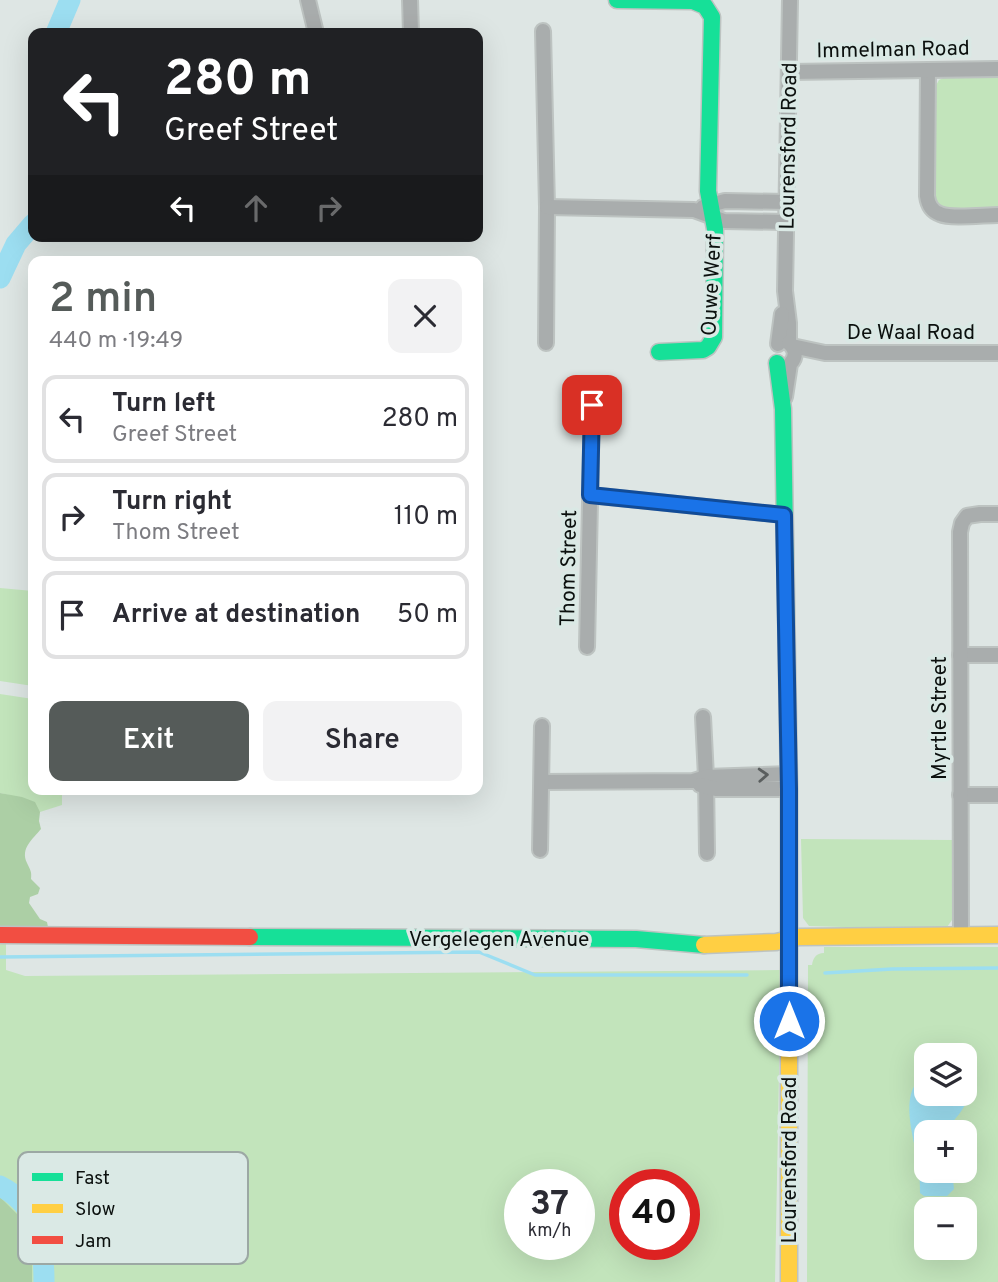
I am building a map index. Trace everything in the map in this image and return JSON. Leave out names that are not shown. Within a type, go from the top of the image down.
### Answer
[{"type":"street","points":[[308,0],[315,28]]},
{"type":"street","points":[[410,0],[411,28]]},
{"type":"street","points":[[617,0],[693,1],[703,4],[712,17],[708,191],[705,210]]},
{"type":"street","name":"Lourensford Road","points":[[789,1282],[789,781],[783,409],[787,353],[785,291],[790,0]]},
{"type":"street","points":[[543,31],[547,207],[546,343]]},
{"type":"street","name":"Immelman Road","points":[[789,72],[998,69]]},
{"type":"street","points":[[928,70],[927,196],[930,206],[937,213],[946,215],[998,215]]},
{"type":"street","name":"Ouwe Werf","points":[[547,207],[705,210],[725,201],[787,202]]},
{"type":"street","name":"Ouwe Werf","points":[[705,210],[724,221],[786,222]]},
{"type":"street","name":"Ouwe Werf","points":[[659,352],[703,350],[714,337],[715,229],[705,210]]},
{"type":"street","name":"De Waal Road","points":[[787,353],[998,353]]},
{"type":"street","name":"Thom Street","points":[[587,647],[592,405]]},
{"type":"street","points":[[590,495],[784,515]]},
{"type":"street","name":"Myrtle Street","points":[[961,935],[960,532],[967,516],[998,514]]},
{"type":"street","points":[[960,654],[998,654]]},
{"type":"street","points":[[703,717],[702,782],[707,853]]},
{"type":"street","points":[[540,850],[542,726]]},
{"type":"street","points":[[542,782],[702,782],[736,789],[789,781]]},
{"type":"street","points":[[960,795],[998,795]]},
{"type":"street","name":"Vergelegen Avenue","points":[[0,935],[636,939],[705,945],[789,939],[998,935]]},
{"type":"green space","points":[[947,76],[998,76],[998,209],[946,210],[935,199],[934,89],[939,80]]},
{"type":"green space","points":[[0,588],[28,591],[28,685],[0,681]]},
{"type":"green space","points":[[0,694],[28,698],[28,795],[62,795],[62,805],[40,812],[0,793]]},
{"type":"green space","points":[[0,793],[35,802],[40,812],[41,829],[28,844],[25,858],[31,879],[40,888],[38,894],[30,897],[29,903],[40,919],[47,922],[48,927],[0,932]]},
{"type":"green space","points":[[801,839],[954,840],[954,917],[945,930],[809,926],[803,918]]},
{"type":"green space","points":[[0,943],[6,943],[6,970],[25,976],[781,970],[775,1282],[32,1282],[32,1264],[248,1264],[248,1152],[18,1152],[18,1226],[0,1197]]},
{"type":"green space","points":[[824,947],[998,947],[998,1282],[807,1282],[808,965],[812,965],[817,955],[824,953]]},
{"type":"green space","points":[[0,1197],[18,1215],[18,1264],[32,1264],[32,1282],[0,1282]]},
{"type":"water","points":[[914,1087],[914,1106],[965,1106],[954,1120],[914,1120],[914,1142],[909,1111]]},
{"type":"water","points":[[920,1183],[953,1183],[954,1189],[947,1196],[924,1196],[920,1193]]},
{"type":"waterway","points":[[58,28],[70,0]]},
{"type":"waterway","points":[[0,278],[16,244],[28,230]]},
{"type":"waterway","points":[[0,957],[479,952],[535,975],[747,975]]},
{"type":"waterway","points":[[825,973],[998,968]]},
{"type":"waterway","points":[[0,1186],[18,1199]]},
{"type":"waterway","points":[[43,1264],[44,1282]]},
{"type":"traffic: fast","points":[[617,0],[693,1],[705,6],[712,17],[708,191],[715,229],[714,337],[703,350],[659,352]]},
{"type":"traffic: fast","points":[[777,363],[783,409],[789,789],[789,998]]},
{"type":"traffic: fast","points":[[250,937],[636,939],[704,945]]},
{"type":"traffic: slow","points":[[704,945],[776,942],[799,937],[998,935]]},
{"type":"traffic: slow","points":[[789,998],[789,1282]]},
{"type":"traffic: jam","points":[[0,935],[250,937]]},
{"type":"route","points":[[592,405],[590,495],[784,515],[789,789],[789,1021]]}]
